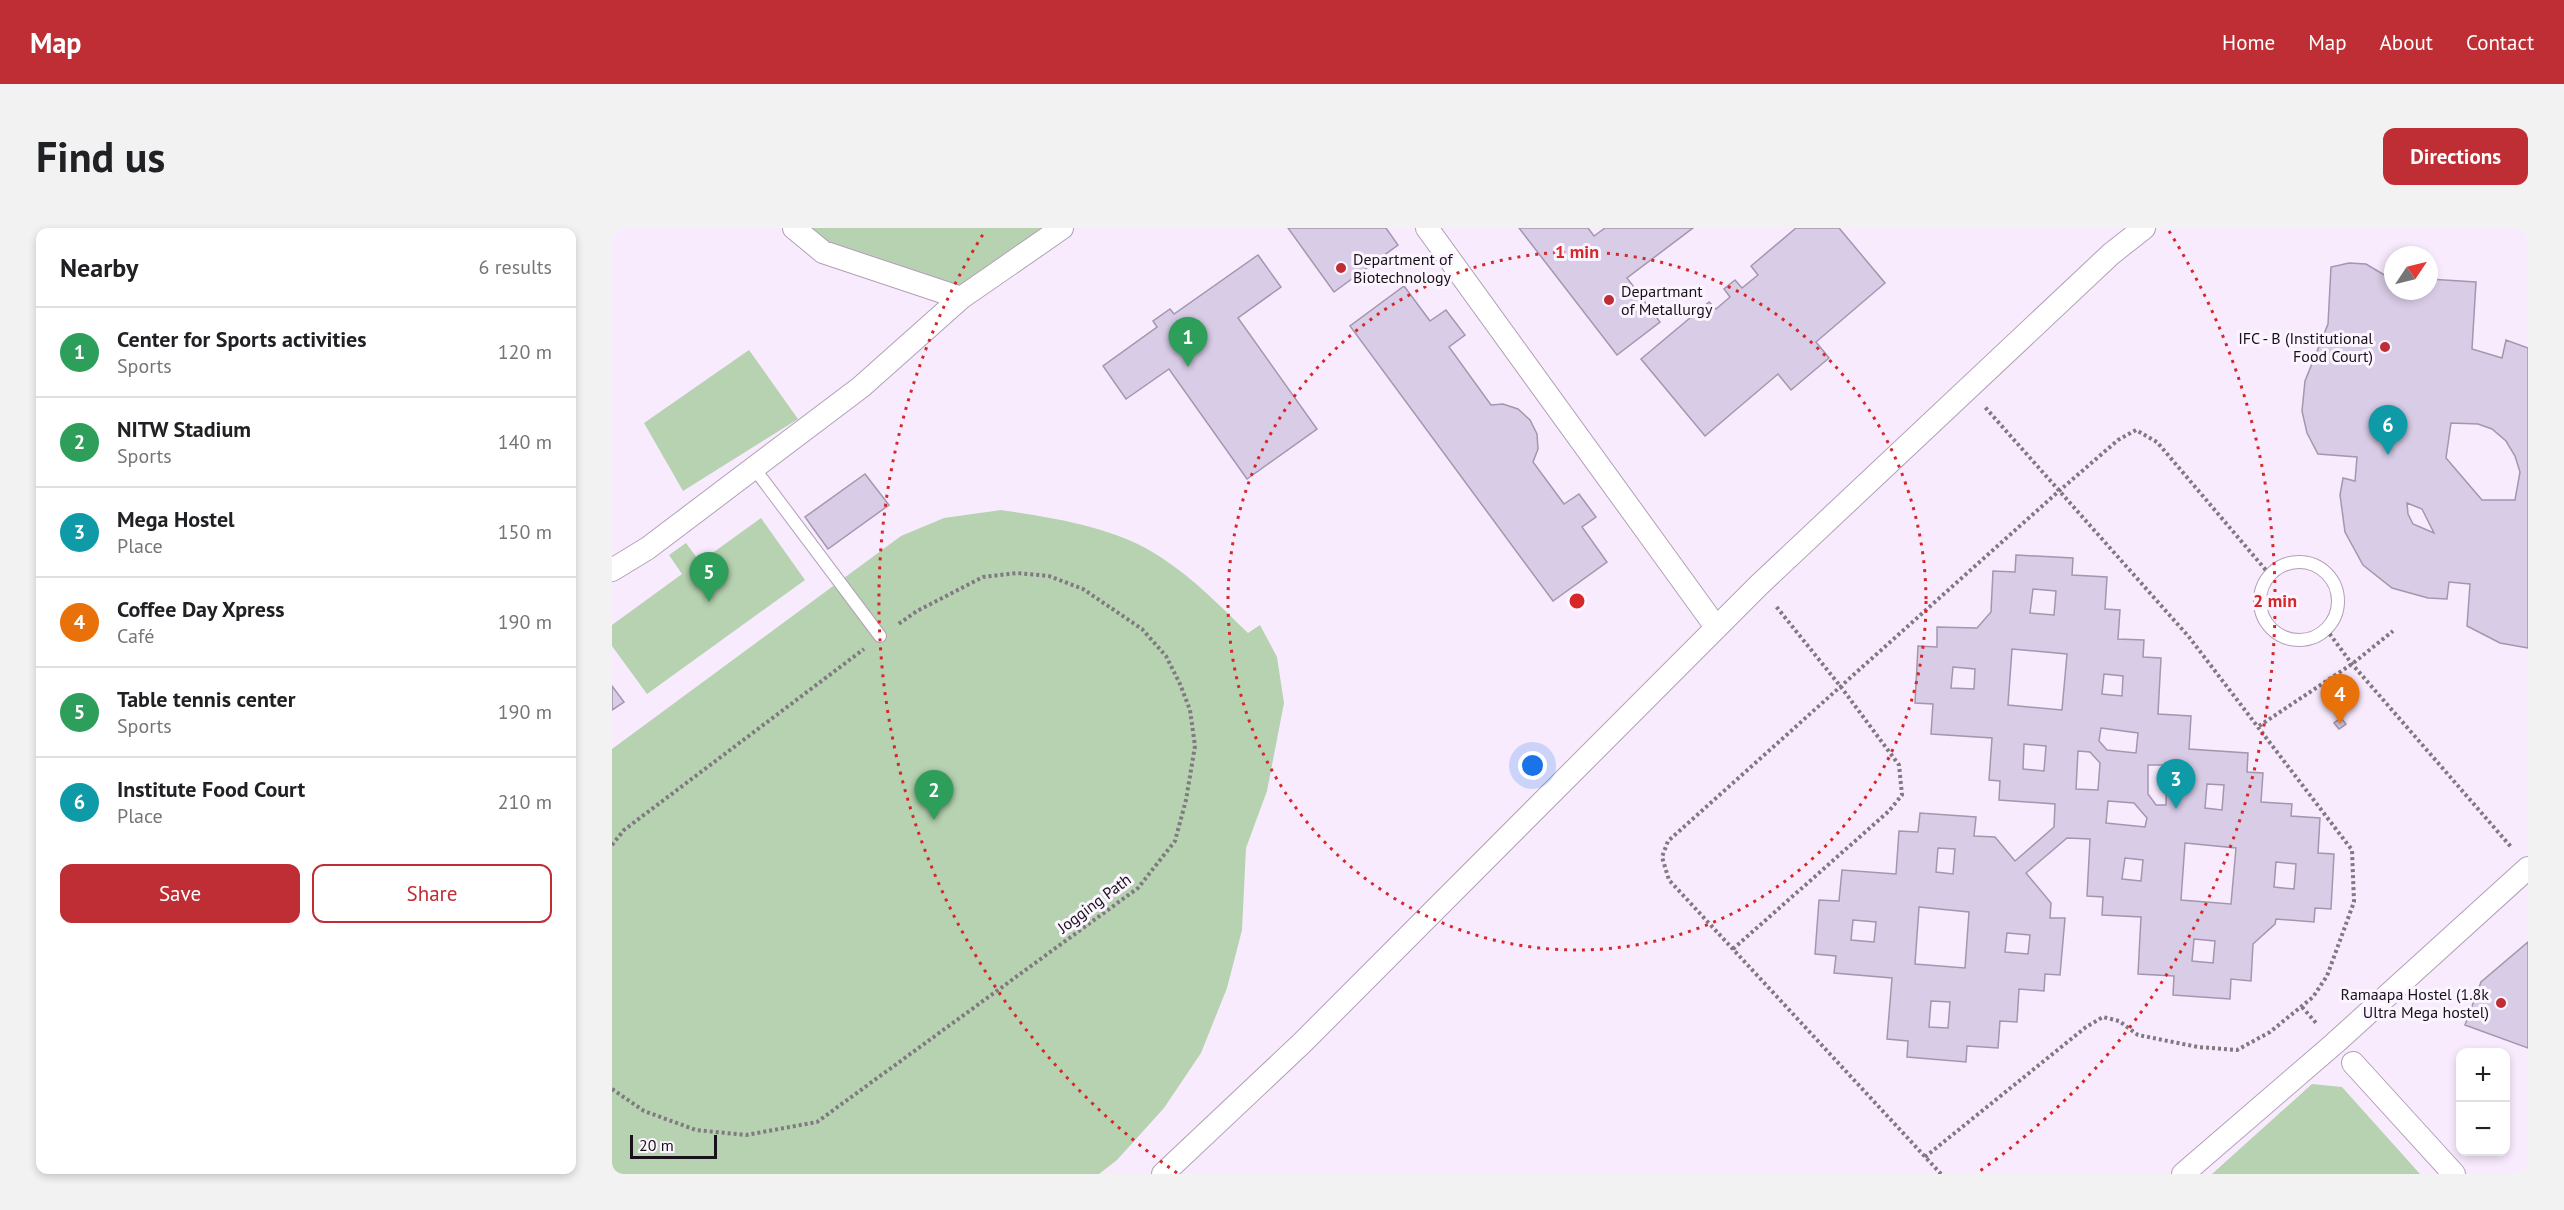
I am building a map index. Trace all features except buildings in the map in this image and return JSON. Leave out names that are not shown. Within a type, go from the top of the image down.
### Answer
[{"type":"street","points":[[794,228],[823,252],[961,298]]},
{"type":"street","points":[[612,570],[648,548],[861,387],[961,298],[1062,228]]},
{"type":"street","points":[[1427,228],[1716,627]]},
{"type":"street","points":[[1163,1174],[1310,1034],[1759,585],[2111,254],[2144,228]]},
{"type":"street","points":[[2183,1174],[2335,1043],[2528,868]]},
{"type":"street","points":[[2353,1063],[2454,1174]]},
{"type":"lane","points":[[754,468],[880,636]]},
{"type":"lane","points":[[2300,562],[2312,564],[2323,570],[2332,580],[2337,592],[2338,605],[2335,618],[2326,629],[2317,636],[2305,640],[2291,639],[2279,634],[2270,626],[2263,615],[2260,602],[2262,590],[2270,575],[2284,565],[2300,562]]},
{"type":"path","points":[[1925,1157],[2086,1027],[2103,1017],[2119,1021],[2138,1035],[2198,1047],[2237,1050],[2270,1032],[2313,997],[2327,976],[2354,902],[2352,850],[2189,637],[1968,387]]},
{"type":"path","points":[[1941,1174],[1669,880],[1662,857],[1668,841],[2118,440],[2136,430],[2157,442],[2270,575]]},
{"type":"path","name":"Jogging Path","points":[[612,845],[624,830],[880,636],[916,611],[983,577],[1017,573],[1049,576],[1083,589],[1142,629],[1166,656],[1190,710],[1195,746],[1186,800],[1175,841],[1138,888],[817,1122],[746,1135],[696,1130],[644,1111],[612,1089]]},
{"type":"path","points":[[1733,949],[1889,811],[1902,795],[1899,765],[1841,687],[1759,585]]},
{"type":"path","points":[[2326,629],[2352,664],[2513,849]]},
{"type":"path","points":[[2259,726],[2352,664],[2393,631]]},
{"type":"shaded area","points":[[612,228],[2528,228],[2528,1174],[612,1174]]},
{"type":"green space","points":[[806,228],[1062,228],[961,298],[823,252]]},
{"type":"green space","points":[[749,350],[798,419],[683,491],[644,423]]},
{"type":"green space","points":[[1001,510],[1084,525],[1144,547],[1185,575],[1248,633],[1260,625],[1277,657],[1284,703],[1267,791],[1246,848],[1242,930],[1227,988],[1201,1053],[1164,1108],[1117,1160],[1099,1174],[612,1174],[612,749],[901,536],[944,518]]},
{"type":"green space","points":[[761,518],[805,580],[647,694],[612,646],[612,625],[682,574],[669,555],[686,543],[700,562]]},
{"type":"green space","points":[[2312,1084],[2342,1087],[2420,1174],[2212,1174]]},
{"type":"place","name":"Department of Biotechnology","points":[[1341,268]]},
{"type":"place","name":"Departmant of Metallurgy","points":[[1609,300]]},
{"type":"place","name":"IFC - B (Institutional Food Court)","points":[[2385,347]]},
{"type":"place","name":"Center for Sports activities","points":[[1188,367]]},
{"type":"place","name":"Institute Food Court","points":[[2388,455]]},
{"type":"place","name":"Table tennis center","points":[[709,602]]},
{"type":"place","name":"Coffee Day Xpress","points":[[2340,724]]},
{"type":"place","name":"Mega Hostel","points":[[2176,809]]},
{"type":"place","name":"NITW Stadium","points":[[934,820]]},
{"type":"place","name":"Ramaapa Hostel (1.8k Ultra Mega hostel)","points":[[2501,1003]]}]
